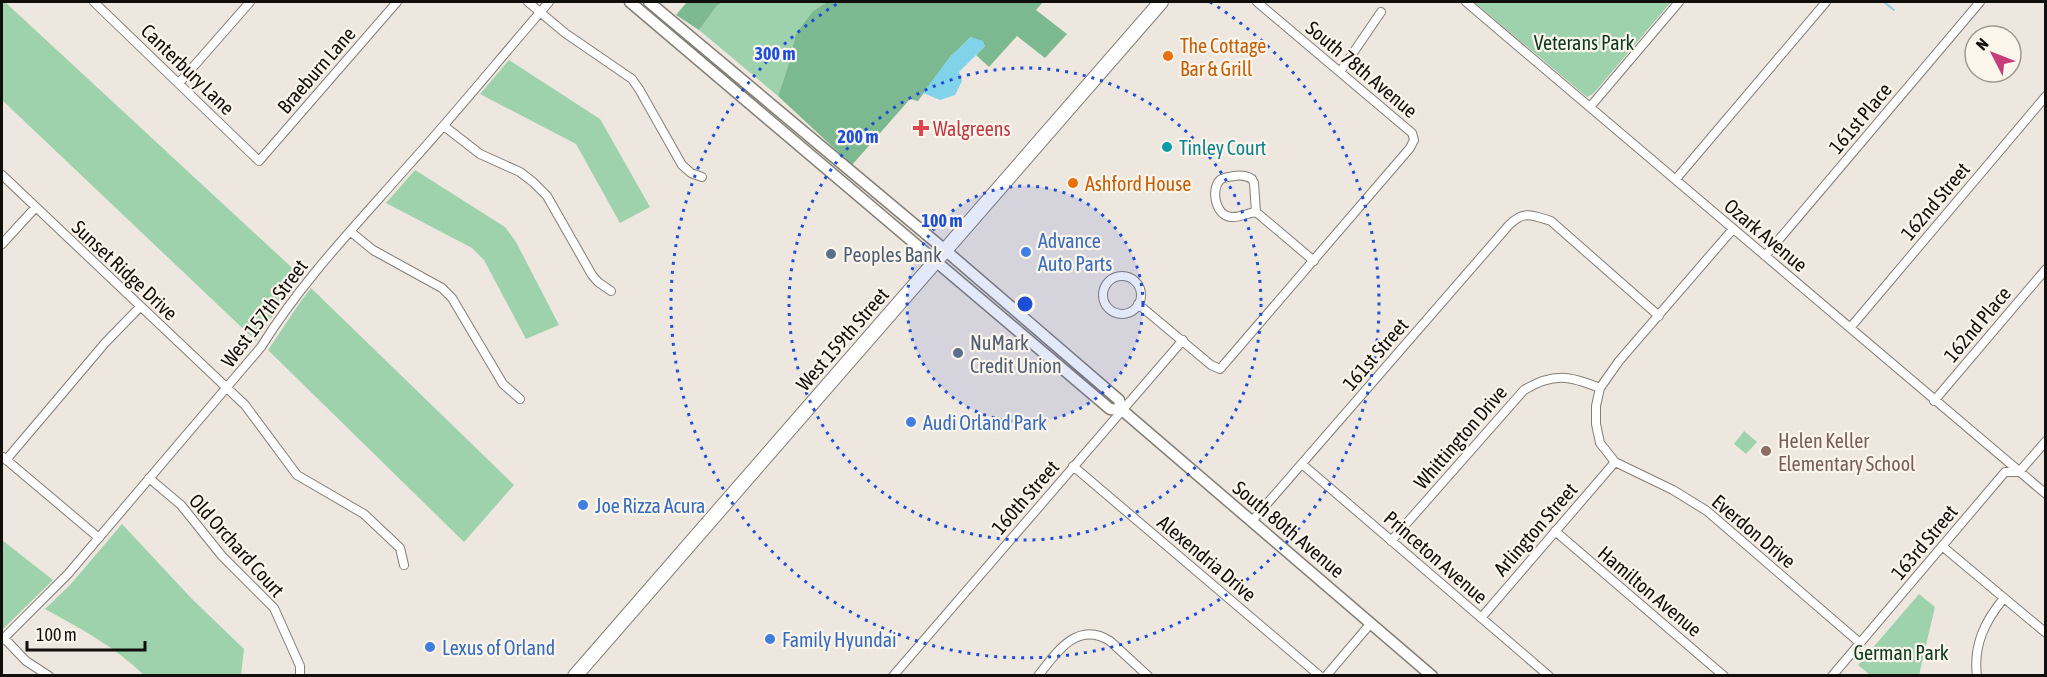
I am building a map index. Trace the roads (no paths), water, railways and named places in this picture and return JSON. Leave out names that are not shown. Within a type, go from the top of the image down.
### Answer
[{"type":"main road","name":"West 159th Street","points":[[575,675],[1161,2]]},
{"type":"street","name":"Canterbury Lane","points":[[94,2],[259,161]]},
{"type":"street","points":[[179,83],[250,2]]},
{"type":"street","name":"Braeburn Lane","points":[[259,161],[397,2]]},
{"type":"street","points":[[528,2],[566,33],[632,79],[682,165],[691,173],[702,177]]},
{"type":"street","name":"West 157th Street","points":[[3,639],[49,595],[99,538],[261,347],[277,321],[309,279],[444,126],[549,2]]},
{"type":"street","name":"South 80th Avenue","points":[[630,2],[940,256]]},
{"type":"street","name":"South 80th Avenue","points":[[649,2],[940,256],[1110,409],[1122,410],[1432,675]]},
{"type":"street","name":"South 78th Avenue","points":[[1257,2],[1412,133],[1414,140],[1410,148],[1314,261]]},
{"type":"street","name":"Ozark Avenue","points":[[1466,2],[2046,494]]},
{"type":"street","points":[[1590,107],[1679,2]]},
{"type":"street","points":[[1676,179],[1826,2]]},
{"type":"street","name":"161st Place","points":[[1765,256],[1980,2]]},
{"type":"street","points":[[1340,72],[1381,12]]},
{"type":"street","name":"162nd Street","points":[[1850,328],[2046,96]]},
{"type":"street","points":[[444,126],[480,154],[520,172],[533,182],[547,196],[592,275],[611,291]]},
{"type":"street","name":"Sunset Ridge Drive","points":[[2,175],[251,411],[297,475],[364,514],[400,548],[404,565]]},
{"type":"street","points":[[1138,304],[1211,365],[1220,369],[1314,261],[1256,212],[1252,179],[1230,176],[1221,180],[1218,184],[1217,197],[1218,210],[1221,213],[1233,217],[1256,212]]},
{"type":"street","points":[[2,244],[35,208]]},
{"type":"street","name":"161st Street","points":[[1252,521],[1509,225],[1520,216],[1528,214],[1551,220],[1659,316]]},
{"type":"street","points":[[1615,462],[1600,443],[1596,424],[1596,406],[1600,388],[1619,361],[1733,229]]},
{"type":"street","points":[[351,232],[373,250],[442,288],[452,298],[503,384],[520,399]]},
{"type":"street","name":"162nd Place","points":[[1934,401],[2046,269]]},
{"type":"street","points":[[1115,277],[1128,277],[1134,280],[1141,291],[1138,304],[1135,309],[1124,314],[1112,311],[1104,303],[1105,285],[1115,277]]},
{"type":"street","points":[[99,538],[4,458],[140,307]]},
{"type":"street","name":"160th Street","points":[[893,675],[1183,340]]},
{"type":"street","name":"Whittington Drive","points":[[1391,541],[1524,390],[1545,379],[1557,377],[1570,378],[1600,388]]},
{"type":"street","name":"163rd Street","points":[[1832,675],[2005,472],[2019,472],[2046,441]]},
{"type":"street","name":"Arlington Street","points":[[1481,618],[1615,462]]},
{"type":"street","name":"Everdon Drive","points":[[1615,462],[1673,490],[1699,506],[1860,643]]},
{"type":"street","name":"Princeton Avenue","points":[[1302,464],[1549,675]]},
{"type":"street","name":"Alexendria Drive","points":[[1073,465],[1320,675]]},
{"type":"street","name":"Old Orchard Court","points":[[149,478],[181,505],[222,556],[274,608],[300,666],[300,675]]},
{"type":"street","name":"Hamilton Avenue","points":[[1555,531],[1724,675]]},
{"type":"street","points":[[1942,546],[2046,633]]},
{"type":"street","points":[[1977,675],[1976,655],[1981,636],[1991,614],[2004,598]]},
{"type":"street","points":[[1326,675],[1371,623]]},
{"type":"street","points":[[1038,675],[1070,640],[1087,635],[1104,637],[1148,675]]},
{"type":"street","points":[[3,639],[26,661],[49,675]]},
{"type":"water","points":[[971,37],[983,41],[985,46],[959,72],[962,81],[955,95],[940,100],[923,93],[950,57]]},
{"type":"waterway","points":[[1884,2],[1894,10]]},
{"type":"place","name":"The Cottage Bar & Grill","points":[[1168,56]]},
{"type":"place","name":"Walgreens","points":[[921,128]]},
{"type":"place","name":"Tinley Court","points":[[1167,147]]},
{"type":"place","name":"Ashford House","points":[[1073,183]]},
{"type":"place","name":"Advance Auto Parts","points":[[1026,252]]},
{"type":"place","name":"Peoples Bank","points":[[831,254]]},
{"type":"place","name":"NuMark Credit Union","points":[[958,353]]},
{"type":"place","name":"Audi Orland Park","points":[[911,422]]},
{"type":"place","name":"Helen Keller Elementary School","points":[[1766,451]]},
{"type":"place","name":"Joe Rizza Acura","points":[[583,505]]},
{"type":"place","name":"Family Hyundai","points":[[770,639]]},
{"type":"place","name":"Lexus of Orland","points":[[430,647]]},
{"type":"park label","name":"Veterans Park","points":[[1584,42]]},
{"type":"park label","name":"German Park","points":[[1901,652]]}]
